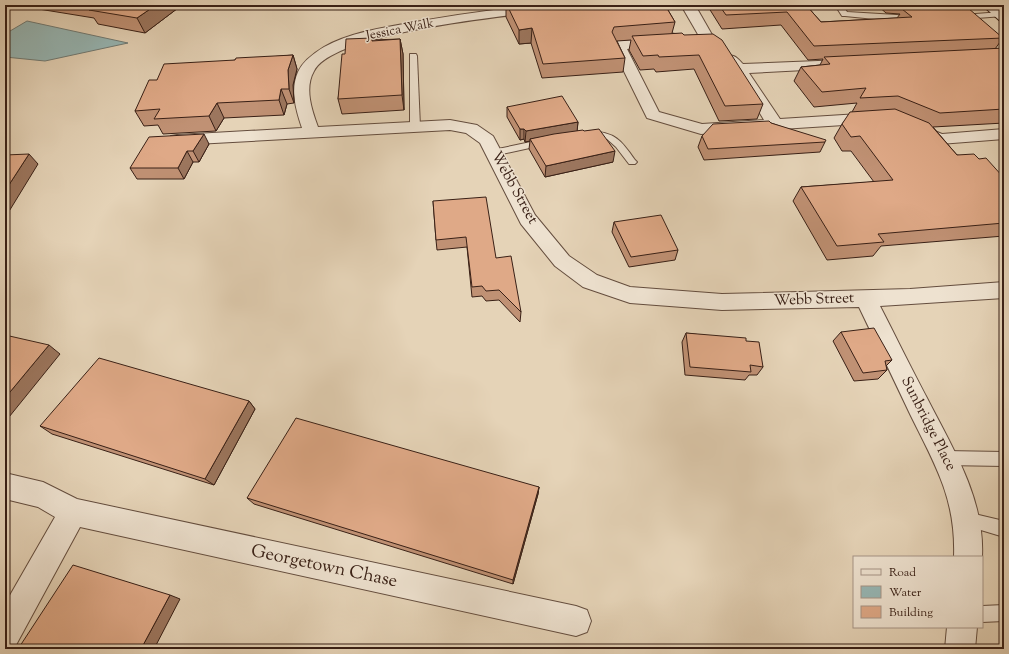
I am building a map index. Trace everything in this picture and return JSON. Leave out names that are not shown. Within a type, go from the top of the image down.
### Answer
[{"type":"street","name":"Jessica Walk","points":[[312,133],[302,102],[306,71],[316,58],[338,47],[369,36],[400,28],[517,10],[568,5]]},
{"type":"street","points":[[688,5],[701,40],[717,45],[725,51],[740,69],[775,124]]},
{"type":"street","points":[[989,5],[1003,15]]},
{"type":"street","points":[[674,41],[618,45],[653,115],[701,129],[775,124],[894,120],[940,139],[1004,134]]},
{"type":"street","points":[[740,69],[860,63]]},
{"type":"street","name":"Webb Street","points":[[160,140],[312,133],[450,124],[471,129],[487,140],[528,219],[562,261],[590,281],[630,295],[722,302],[1002,293]]},
{"type":"street","name":"Sunbridge Place","points":[[865,298],[955,477],[966,511],[969,544],[968,556]]},
{"type":"street","name":"Georgetown Chase","points":[[5,486],[43,495],[73,512],[576,621]]},
{"type":"street","points":[[5,634],[73,512]]},
{"type":"street","points":[[960,649],[962,628]]},
{"type":"lane","points":[[839,5],[846,14],[875,17],[921,18]]},
{"type":"lane","points":[[958,18],[1003,15]]},
{"type":"lane","points":[[413,56],[415,127]]},
{"type":"lane","points":[[581,135],[598,134],[613,138],[632,162]]},
{"type":"lane","points":[[493,152],[556,140]]},
{"type":"lane","points":[[945,458],[1004,459]]},
{"type":"lane","points":[[966,519],[1004,529]]},
{"type":"lane","points":[[983,614],[1004,613]]},
{"type":"water","points":[[27,21],[128,43],[45,61],[5,57],[5,34]]},
{"type":"building","points":[[92,5],[156,5],[137,18],[89,10],[96,6]]},
{"type":"building","points":[[507,5],[665,5],[675,22],[614,27],[612,32],[625,58],[543,64],[532,28],[519,30]]},
{"type":"building","points":[[719,5],[806,5],[821,22],[912,17],[902,9],[968,8],[1003,38],[814,46],[787,12],[726,15]]},
{"type":"building","points":[[682,33],[684,35],[713,34],[722,40],[763,104],[725,106],[699,55],[659,57],[658,55],[643,56],[632,36]]},
{"type":"building","points":[[372,38],[372,41],[400,39],[402,95],[338,99],[342,54],[345,54],[346,39]]},
{"type":"building","points":[[1004,48],[1004,109],[940,113],[898,96],[860,98],[866,88],[822,92],[801,67],[830,64],[824,57]]},
{"type":"building","points":[[293,55],[288,70],[289,89],[281,89],[279,100],[217,103],[209,116],[154,119],[160,109],[135,111],[149,80],[157,80],[164,64]]},
{"type":"building","points":[[562,96],[578,122],[526,131],[524,129],[520,129],[507,107]]},
{"type":"building","points":[[895,109],[929,123],[957,155],[974,154],[979,159],[986,158],[1004,178],[1004,223],[878,234],[884,242],[837,246],[801,187],[893,180],[860,136],[851,137],[842,124],[850,112]]},
{"type":"building","points":[[769,121],[771,123],[826,140],[825,142],[708,149],[702,136],[713,124]]},
{"type":"building","points":[[599,129],[615,151],[546,166],[530,139],[554,134]]},
{"type":"building","points":[[204,134],[193,151],[187,151],[178,168],[130,168],[149,137]]},
{"type":"building","points":[[29,154],[5,191],[5,155]]},
{"type":"building","points":[[486,197],[496,258],[511,256],[521,312],[499,290],[486,291],[482,286],[472,287],[466,237],[436,240],[433,201]]},
{"type":"building","points":[[661,215],[678,250],[631,257],[614,222]]},
{"type":"building","points":[[874,328],[892,360],[885,361],[887,370],[863,373],[841,332]]},
{"type":"building","points":[[686,333],[746,338],[746,341],[759,342],[763,367],[750,365],[751,372],[690,367]]},
{"type":"building","points":[[5,335],[49,345],[5,398]]},
{"type":"building","points":[[99,358],[249,401],[205,479],[40,426]]},
{"type":"building","points":[[296,418],[539,487],[513,580],[247,498]]},
{"type":"building","points":[[73,565],[170,595],[141,649],[18,649]]}]
